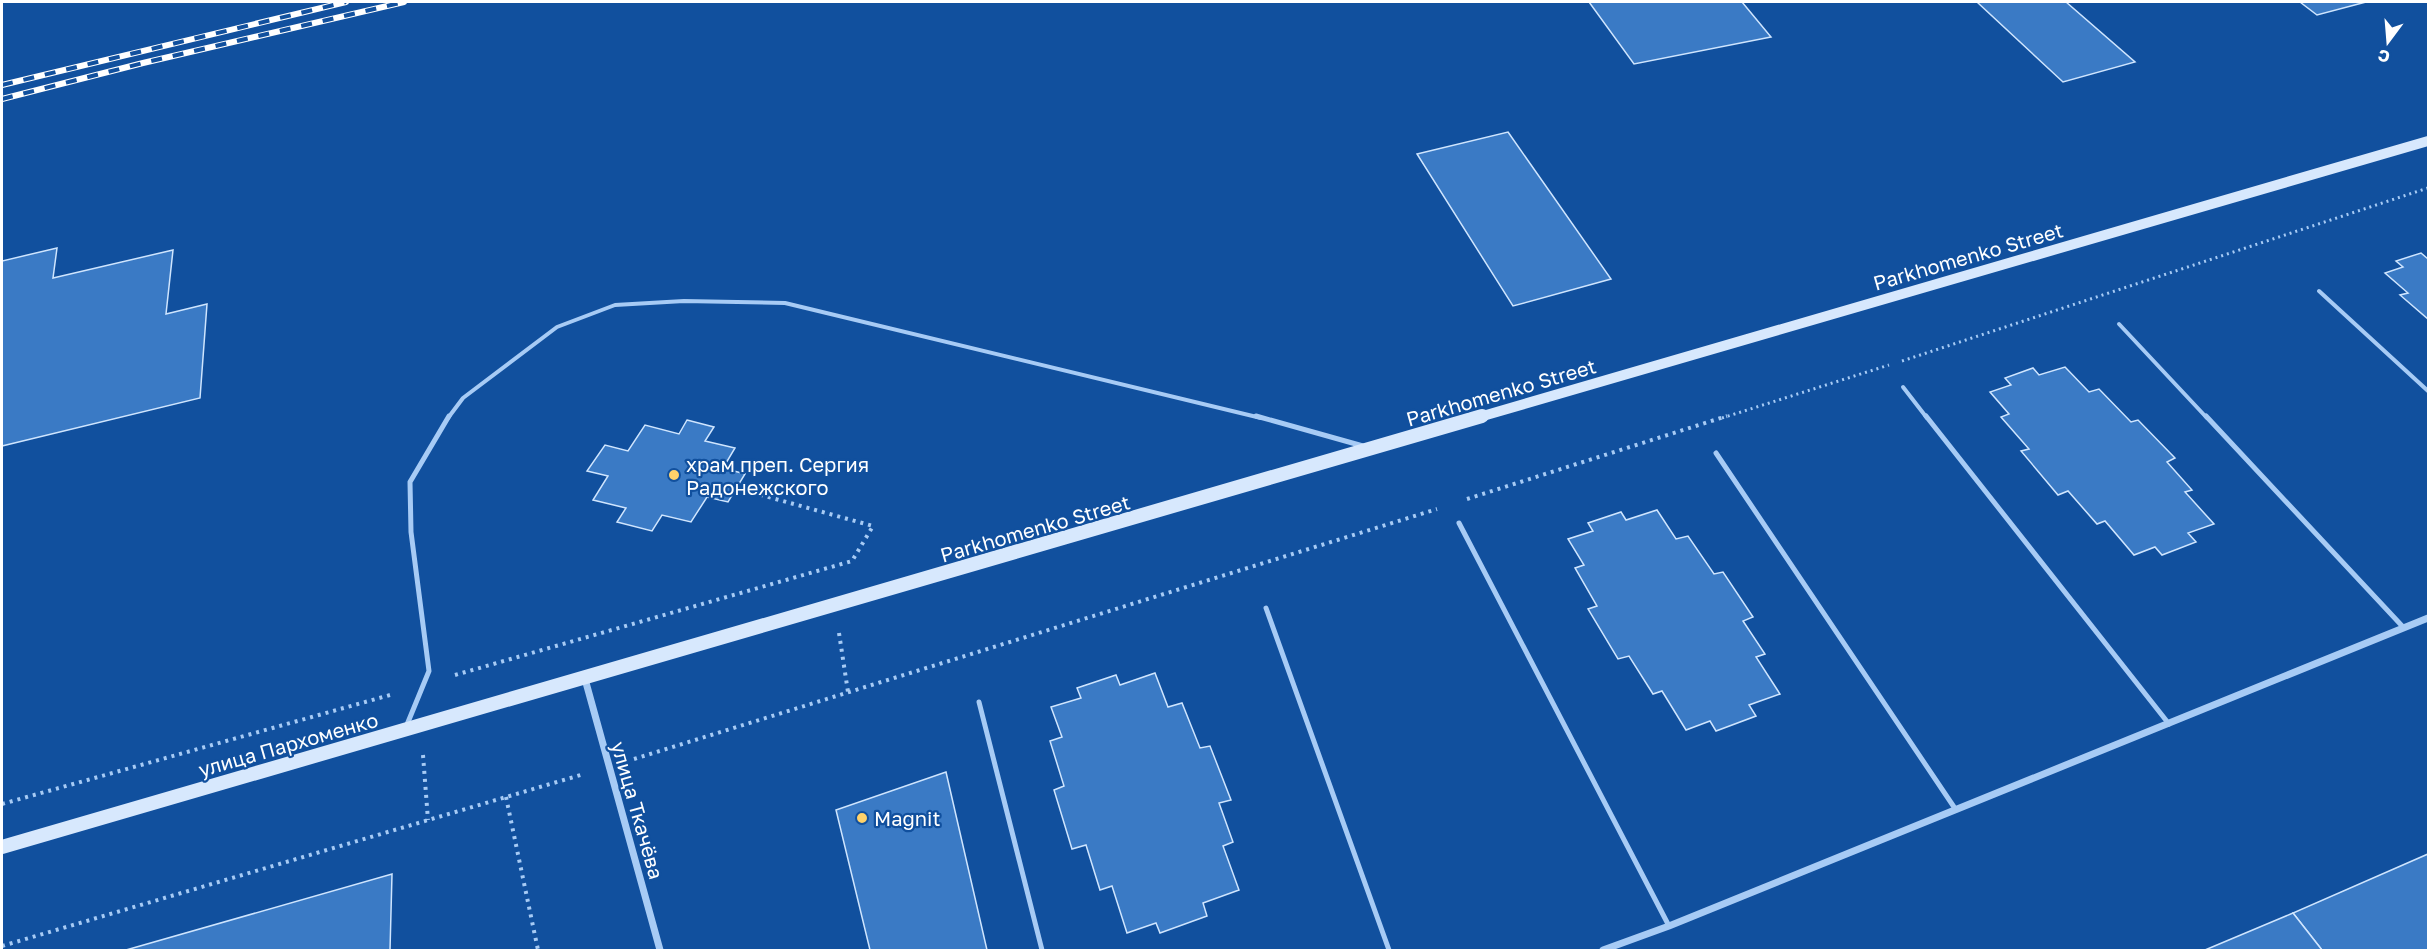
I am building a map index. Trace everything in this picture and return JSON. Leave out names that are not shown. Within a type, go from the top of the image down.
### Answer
[{"type":"street","name":"Parkhomenko Street","points":[[585,679],[2428,141]]},
{"type":"street","points":[[1603,951],[2428,618]]},
{"type":"street","name":"улица Пархоменко","points":[[2,847],[585,679]]},
{"type":"street","name":"улица Ткачёва","points":[[585,679],[660,951]]},
{"type":"lane","points":[[2319,291],[2428,391]]},
{"type":"lane","points":[[404,731],[429,671],[411,532],[410,482],[439,430],[463,398],[557,327],[615,305],[684,301],[785,303],[1258,417],[1374,449]]},
{"type":"lane","points":[[2119,324],[2404,628]]},
{"type":"lane","points":[[1903,387],[2169,724]]},
{"type":"lane","points":[[1716,453],[1956,810]]},
{"type":"lane","points":[[1459,523],[1669,926]]},
{"type":"lane","points":[[1266,608],[1389,951]]},
{"type":"lane","points":[[980,702],[1042,951]]},
{"type":"path","points":[[1466,500],[1695,428],[2428,188]]},
{"type":"path","points":[[2,804],[423,686],[474,669],[852,561],[873,526],[736,488]]},
{"type":"path","points":[[2,946],[608,767],[1443,507]]},
{"type":"path","points":[[506,797],[538,951]]},
{"type":"building","points":[[1589,2],[1742,2],[1771,37],[1634,64]]},
{"type":"building","points":[[1977,2],[2066,2],[2135,62],[2063,82]]},
{"type":"building","points":[[2300,2],[2366,2],[2317,15]]},
{"type":"building","points":[[1508,132],[1611,279],[1513,306],[1417,154]]},
{"type":"building","points":[[57,248],[53,278],[173,250],[166,314],[207,304],[200,398],[2,446],[2,261]]},
{"type":"building","points":[[2421,253],[2428,259],[2428,319],[2400,295],[2408,293],[2385,273],[2403,267],[2396,261]]},
{"type":"building","points":[[2065,367],[2089,392],[2099,389],[2131,422],[2138,420],[2175,458],[2167,462],[2192,490],[2185,492],[2214,524],[2188,533],[2196,542],[2162,555],[2155,547],[2134,555],[2105,521],[2097,524],[2068,491],[2058,495],[2021,451],[2029,449],[2001,417],[2009,414],[1990,392],[2011,385],[2005,378],[2033,368],[2039,375]]},
{"type":"building","name":"храм преп. Сергия Радонежского","points":[[687,420],[714,427],[705,441],[735,448],[723,468],[745,474],[728,502],[707,497],[691,522],[662,515],[652,531],[617,522],[626,508],[593,500],[608,476],[587,471],[605,445],[628,451],[645,425],[679,434]]},
{"type":"building","points":[[1657,510],[1676,539],[1688,536],[1714,574],[1723,572],[1753,617],[1743,621],[1765,654],[1756,657],[1780,694],[1749,705],[1756,716],[1716,731],[1710,721],[1686,730],[1662,691],[1653,694],[1629,656],[1618,659],[1588,609],[1597,606],[1575,568],[1584,565],[1568,539],[1593,531],[1588,523],[1621,512],[1626,520]]},
{"type":"building","points":[[1155,673],[1168,707],[1182,703],[1200,748],[1210,746],[1231,800],[1219,803],[1233,842],[1223,846],[1239,890],[1203,903],[1207,916],[1160,933],[1156,923],[1127,933],[1112,886],[1100,890],[1086,845],[1072,849],[1054,790],[1064,786],[1050,741],[1062,737],[1051,707],[1081,698],[1077,688],[1116,675],[1120,685]]},
{"type":"building","points":[[946,772],[987,950],[870,950],[836,810]]},
{"type":"building","points":[[2428,854],[2428,950],[2322,950],[2293,913]]},
{"type":"building","points":[[392,874],[390,950],[126,950]]},
{"type":"building","points":[[2293,913],[2322,950],[2205,950]]},
{"type":"railway","points":[[2,85],[346,2]]},
{"type":"railway","points":[[2,99],[143,63],[404,2]]},
{"type":"place","name":"храм преп. Сергия Радонежского","points":[[674,475]]},
{"type":"place","name":"Magnit","points":[[862,818]]}]
